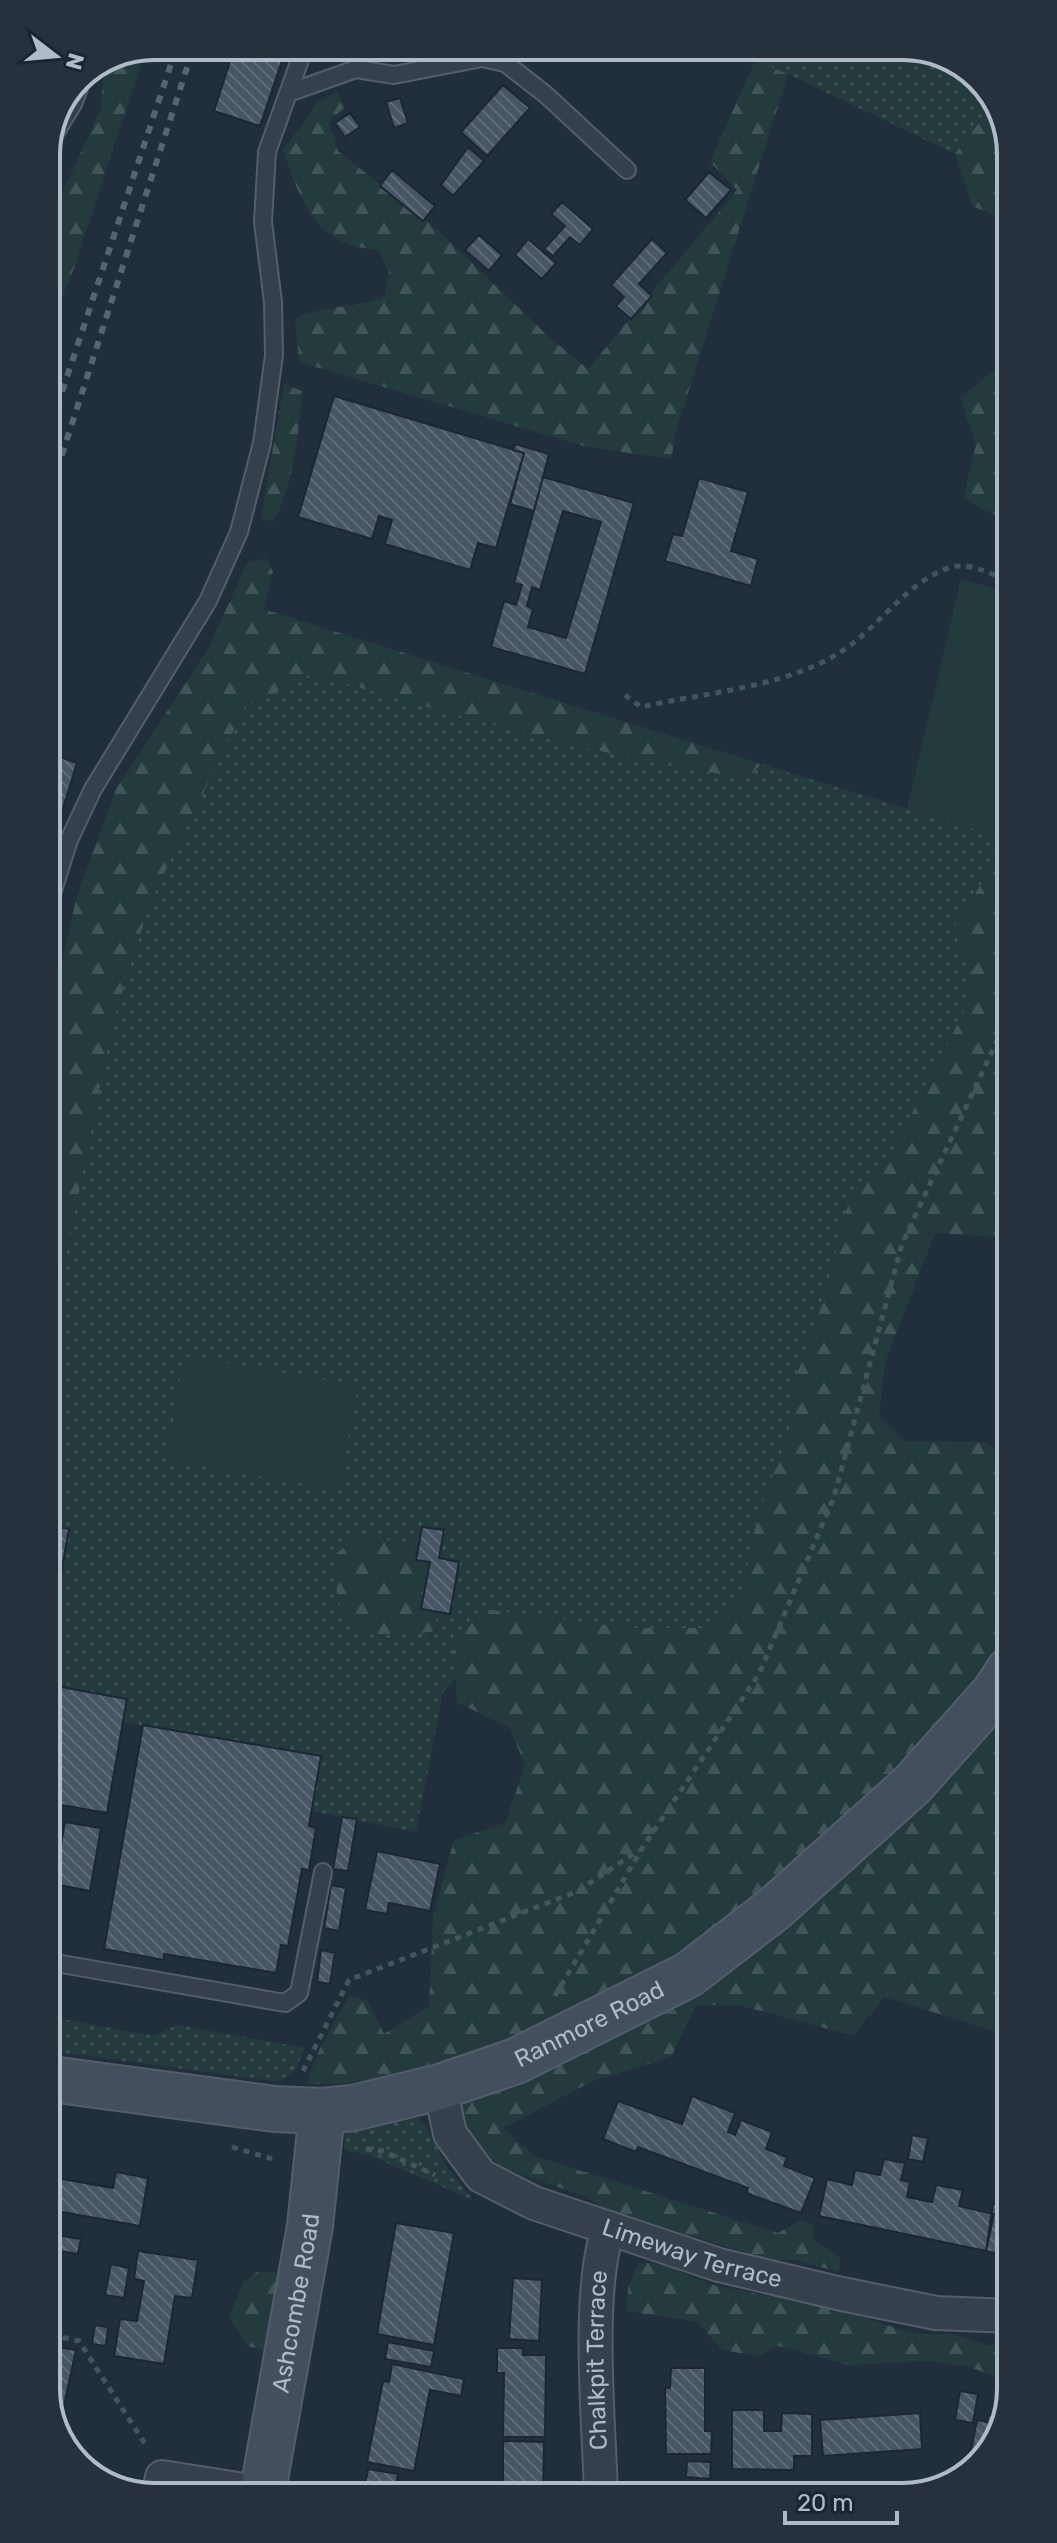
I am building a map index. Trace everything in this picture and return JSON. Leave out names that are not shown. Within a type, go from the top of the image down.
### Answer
[{"type":"street","name":"Ranmore Road","points":[[60,2080],[308,2111],[353,2108],[440,2087],[516,2061],[688,1975],[774,1909],[912,1785],[997,1688]]},
{"type":"street","name":"Limeway Terrace","points":[[440,2087],[450,2134],[481,2176],[534,2203],[719,2265],[936,2313],[997,2315]]},
{"type":"street","name":"Ashcombe Road","points":[[265,2483],[310,2226],[308,2111]]},
{"type":"street","name":"Chalkpit Terrace","points":[[601,2483],[598,2315],[601,2249],[609,2228]]},
{"type":"street","points":[[936,2313],[997,2333]]},
{"type":"lane","points":[[60,868],[69,840],[93,789],[208,601],[239,532],[262,443],[274,355],[273,302],[263,222],[267,152],[301,60]]},
{"type":"lane","points":[[291,92],[356,69],[394,75],[472,60]]},
{"type":"lane","points":[[491,60],[505,63],[545,94],[627,170]]},
{"type":"lane","points":[[60,1964],[285,2003],[299,1993],[323,1872]]},
{"type":"path","points":[[625,695],[641,707],[797,674],[840,652],[881,621],[921,583],[950,567],[978,568],[997,576]]},
{"type":"path","points":[[548,2007],[643,1847],[759,1674],[834,1497],[902,1244],[997,1042]]},
{"type":"path","points":[[308,2111],[295,2086],[349,1980],[578,1891],[643,1847]]},
{"type":"path","points":[[360,2148],[383,2151],[437,2176]]},
{"type":"path","points":[[60,2337],[79,2341],[145,2442],[159,2483]]},
{"type":"green space","points":[[748,60],[922,62],[960,79],[970,87],[987,112],[955,154],[788,74]]},
{"type":"green space","points":[[142,61],[70,280],[60,300],[60,198],[101,108],[103,75],[118,67]]},
{"type":"green space","points":[[755,61],[788,74],[677,428],[671,459],[587,447],[299,362],[295,319],[385,296],[389,271],[379,251],[350,245],[329,234],[311,214],[297,189],[283,150],[318,102],[337,92],[345,107],[329,122],[338,151],[439,231],[549,337],[588,369],[737,190],[710,162]]},
{"type":"green space","points":[[987,112],[996,141],[997,216],[972,206],[955,154]]},
{"type":"green space","points":[[997,367],[997,517],[963,498],[976,445],[960,398]]},
{"type":"green space","points":[[284,384],[302,391],[291,475],[273,522],[261,518]]},
{"type":"green space","points":[[266,558],[273,572],[263,609],[761,764],[748,778],[636,759],[528,734],[312,674],[245,707],[150,903],[112,1025],[60,1287],[60,971],[76,899],[116,789],[208,649],[247,563]]},
{"type":"green space","points":[[961,579],[997,589],[997,836],[907,808]]},
{"type":"green space","points":[[312,674],[474,720],[637,759],[748,778],[761,764],[997,836],[997,860],[952,929],[973,972],[964,1011],[894,1149],[848,1206],[822,1305],[795,1379],[789,1433],[757,1517],[742,1597],[702,1628],[453,1636],[456,1678],[443,1692],[416,1832],[312,1811],[320,1756],[123,1722],[126,1699],[60,1687],[60,1577],[68,1529],[60,1527],[60,1287],[112,1025],[150,903],[245,706]],"holes":[[[423,1527],[443,1530],[439,1558],[459,1562],[450,1614],[438,1612],[433,1631],[341,1607],[334,1555],[363,1533],[418,1549]]]},
{"type":"green space","points":[[997,860],[997,1237],[935,1233],[885,1363],[879,1416],[904,1441],[983,1442],[997,1449],[997,2032],[884,1997],[854,2036],[739,2005],[696,2005],[671,2057],[593,2081],[503,2128],[534,2156],[778,2233],[801,2220],[814,2224],[813,2239],[840,2258],[839,2272],[794,2260],[775,2261],[606,2211],[587,2197],[497,2166],[460,2120],[388,2077],[344,2084],[306,2084],[320,2048],[349,1996],[367,2000],[384,2034],[429,2006],[433,1918],[454,1840],[505,1823],[525,1766],[510,1728],[457,1702],[453,1636],[483,1609],[629,1628],[702,1628],[742,1597],[757,1517],[789,1433],[795,1379],[822,1305],[848,1205],[894,1149],[964,1011],[973,972],[952,929]]},
{"type":"green space","points":[[184,1356],[358,1385],[339,1490],[166,1460]]},
{"type":"green space","points":[[363,1533],[418,1549],[416,1560],[430,1562],[422,1609],[438,1612],[434,1631],[382,1634],[358,1627],[349,1619],[339,1602],[334,1555]]},
{"type":"green space","points":[[60,2019],[154,2036],[177,2025],[305,2048],[296,2069],[280,2082],[60,2052]]},
{"type":"green space","points":[[412,2114],[424,2123],[447,2167],[473,2200],[371,2156],[344,2150],[345,2134],[352,2129]]},
{"type":"green space","points":[[638,2263],[661,2263],[709,2284],[846,2312],[915,2334],[953,2334],[989,2346],[997,2342],[997,2378],[970,2367],[931,2361],[849,2365],[778,2346],[758,2356],[722,2350],[697,2322],[627,2311],[628,2287]]},
{"type":"green space","points":[[257,2272],[274,2272],[283,2282],[270,2352],[247,2346],[229,2318],[243,2282]]},
{"type":"building","points":[[230,60],[282,60],[260,126],[214,111]]},
{"type":"building","points":[[503,85],[530,108],[487,156],[461,132]]},
{"type":"building","points":[[400,98],[408,123],[394,128],[386,102]]},
{"type":"building","points":[[350,113],[360,127],[345,137],[335,123]]},
{"type":"building","points":[[468,147],[484,161],[453,196],[441,185]]},
{"type":"building","points":[[392,170],[435,206],[423,221],[380,186]]},
{"type":"building","points":[[709,172],[731,190],[706,218],[685,200]]},
{"type":"building","points":[[562,202],[593,229],[580,245],[570,237],[553,256],[544,249],[565,226],[551,214]]},
{"type":"building","points":[[479,235],[502,255],[489,271],[465,250]]},
{"type":"building","points":[[528,239],[556,263],[542,279],[515,255]]},
{"type":"building","points":[[652,239],[667,253],[639,284],[652,296],[631,319],[616,306],[624,297],[611,285]]},
{"type":"building","points":[[334,396],[524,453],[496,548],[478,543],[470,570],[385,544],[392,520],[379,516],[372,539],[298,517]]},
{"type":"building","points":[[515,444],[549,454],[534,511],[510,504],[524,453],[513,450]]},
{"type":"building","points":[[543,477],[634,503],[585,674],[491,647],[504,601],[516,605],[522,585],[514,583]],"holes":[[[563,511],[601,522],[566,638],[528,627],[533,609],[527,606],[532,587],[540,590]]]},
{"type":"building","points":[[699,478],[748,492],[731,551],[758,559],[751,586],[665,561],[673,534],[682,536]]},
{"type":"building","points":[[60,757],[77,763],[60,818]]},
{"type":"building","points":[[60,1527],[69,1529],[60,1580]]},
{"type":"building","points":[[422,1527],[444,1530],[439,1558],[459,1562],[450,1614],[421,1609],[430,1562],[416,1560]]},
{"type":"building","points":[[60,1687],[127,1699],[107,1813],[60,1805]]},
{"type":"building","points":[[143,1725],[321,1756],[309,1826],[316,1828],[309,1870],[302,1869],[288,1946],[281,1945],[276,1973],[164,1954],[164,1960],[104,1949]]},
{"type":"building","points":[[342,1817],[357,1819],[348,1871],[333,1869]]},
{"type":"building","points":[[65,1822],[101,1828],[90,1891],[60,1885],[60,1850]]},
{"type":"building","points":[[377,1851],[440,1864],[430,1911],[389,1903],[387,1914],[365,1910]]},
{"type":"building","points":[[331,1885],[346,1888],[339,1931],[324,1928]]},
{"type":"building","points":[[321,1950],[335,1953],[330,1984],[317,1982]]},
{"type":"building","points":[[692,2096],[735,2113],[728,2132],[735,2135],[741,2120],[772,2132],[766,2149],[787,2157],[784,2166],[815,2178],[801,2213],[746,2193],[748,2188],[638,2147],[636,2152],[603,2139],[618,2101],[682,2124]]},
{"type":"building","points":[[912,2135],[928,2138],[923,2162],[908,2159]]},
{"type":"building","points":[[884,2159],[905,2163],[901,2180],[910,2182],[907,2197],[932,2202],[936,2185],[963,2190],[959,2206],[994,2214],[986,2251],[819,2216],[827,2179],[852,2185],[855,2170],[880,2175]]},
{"type":"building","points":[[116,2172],[148,2178],[140,2226],[60,2212],[60,2179],[113,2188]]},
{"type":"building","points":[[993,2204],[997,2205],[997,2254],[986,2251]]},
{"type":"building","points":[[396,2223],[454,2233],[434,2345],[377,2334]]},
{"type":"building","points":[[60,2236],[81,2239],[78,2254],[60,2251]]},
{"type":"building","points":[[138,2251],[198,2260],[192,2298],[175,2296],[164,2364],[114,2356],[120,2319],[137,2321],[144,2281],[134,2279]]},
{"type":"building","points":[[111,2264],[129,2268],[124,2298],[105,2295]]},
{"type":"building","points":[[513,2278],[542,2280],[539,2341],[509,2339]]},
{"type":"building","points":[[95,2325],[108,2327],[106,2346],[92,2344]]},
{"type":"building","points":[[388,2342],[434,2351],[431,2367],[385,2359]]},
{"type":"building","points":[[60,2347],[76,2350],[63,2411]]},
{"type":"building","points":[[497,2348],[523,2348],[523,2355],[546,2355],[545,2437],[503,2437],[504,2373],[497,2373]]},
{"type":"building","points":[[392,2364],[464,2379],[461,2396],[430,2390],[414,2471],[367,2462],[383,2381],[389,2382]]},
{"type":"building","points":[[671,2368],[705,2368],[705,2431],[712,2431],[711,2454],[666,2454],[665,2388],[670,2388]]},
{"type":"building","points":[[960,2391],[978,2394],[973,2423],[955,2420]]},
{"type":"building","points":[[732,2410],[764,2410],[764,2431],[781,2431],[782,2413],[812,2414],[812,2456],[794,2456],[794,2470],[732,2469]]},
{"type":"building","points":[[920,2413],[922,2449],[823,2456],[820,2420]]},
{"type":"building","points":[[989,2415],[993,2416],[987,2431],[970,2454],[977,2420],[987,2422]]},
{"type":"building","points":[[503,2441],[544,2442],[543,2483],[503,2483]]},
{"type":"building","points":[[687,2461],[711,2462],[710,2479],[686,2477]]},
{"type":"building","points":[[368,2469],[398,2474],[396,2483],[365,2483]]},
{"type":"railway","points":[[60,398],[172,60]]},
{"type":"railway","points":[[60,461],[189,60]]}]
